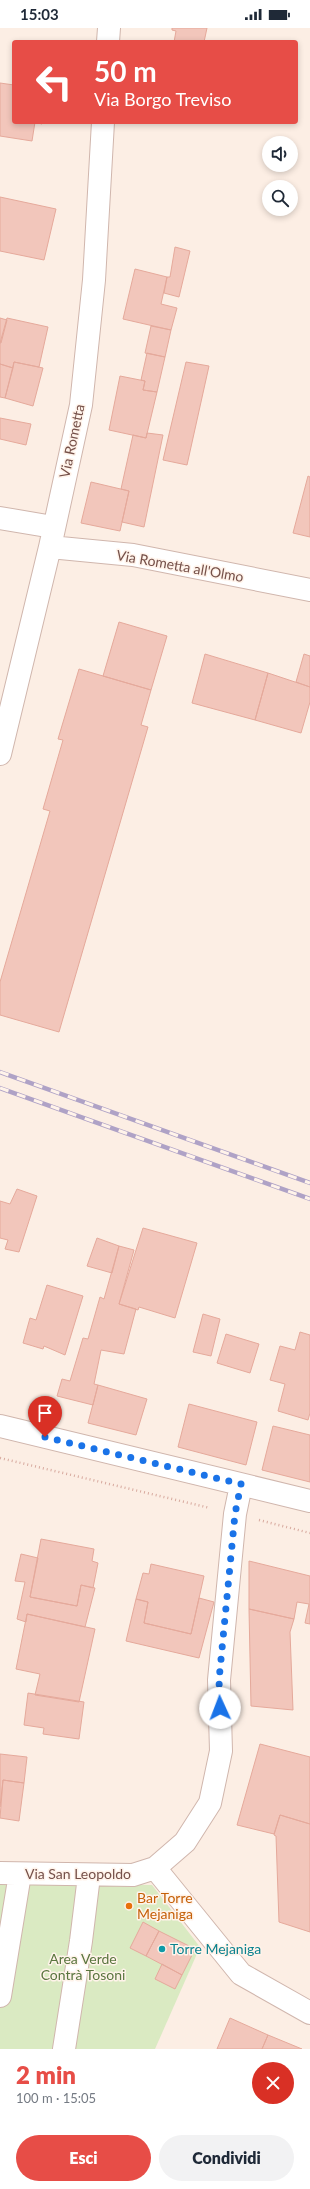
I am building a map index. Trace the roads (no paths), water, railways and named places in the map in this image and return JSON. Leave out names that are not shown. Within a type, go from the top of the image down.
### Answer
[{"type":"street","points":[[108,40],[109,28]]},
{"type":"street","name":"Via Rometta","points":[[0,754],[81,405],[94,280],[103,124]]},
{"type":"street","name":"Via Rometta all'Olmo","points":[[0,518],[51,537],[310,590]]},
{"type":"street","points":[[0,1426],[310,1501]]},
{"type":"street","name":"Via San Leopoldo","points":[[10,1874],[89,1876],[133,1875],[155,1868],[185,1842],[210,1803],[221,1751],[219,1680],[235,1514],[241,1484]]},
{"type":"street","points":[[155,1868],[241,1974],[310,2013]]},
{"type":"street","points":[[0,1996],[10,1874]]},
{"type":"street","points":[[64,2049],[81,1941],[89,1876]]},
{"type":"railway","points":[[0,1072],[310,1183]]},
{"type":"railway","points":[[0,1088],[310,1199]]},
{"type":"place","name":"Bar Torre Mejaniga","points":[[129,1906]]},
{"type":"place","name":"Torre Mejaniga","points":[[162,1949]]},
{"type":"park label","name":"Area Verde Contrà Tosoni","points":[[83,1968]]}]
